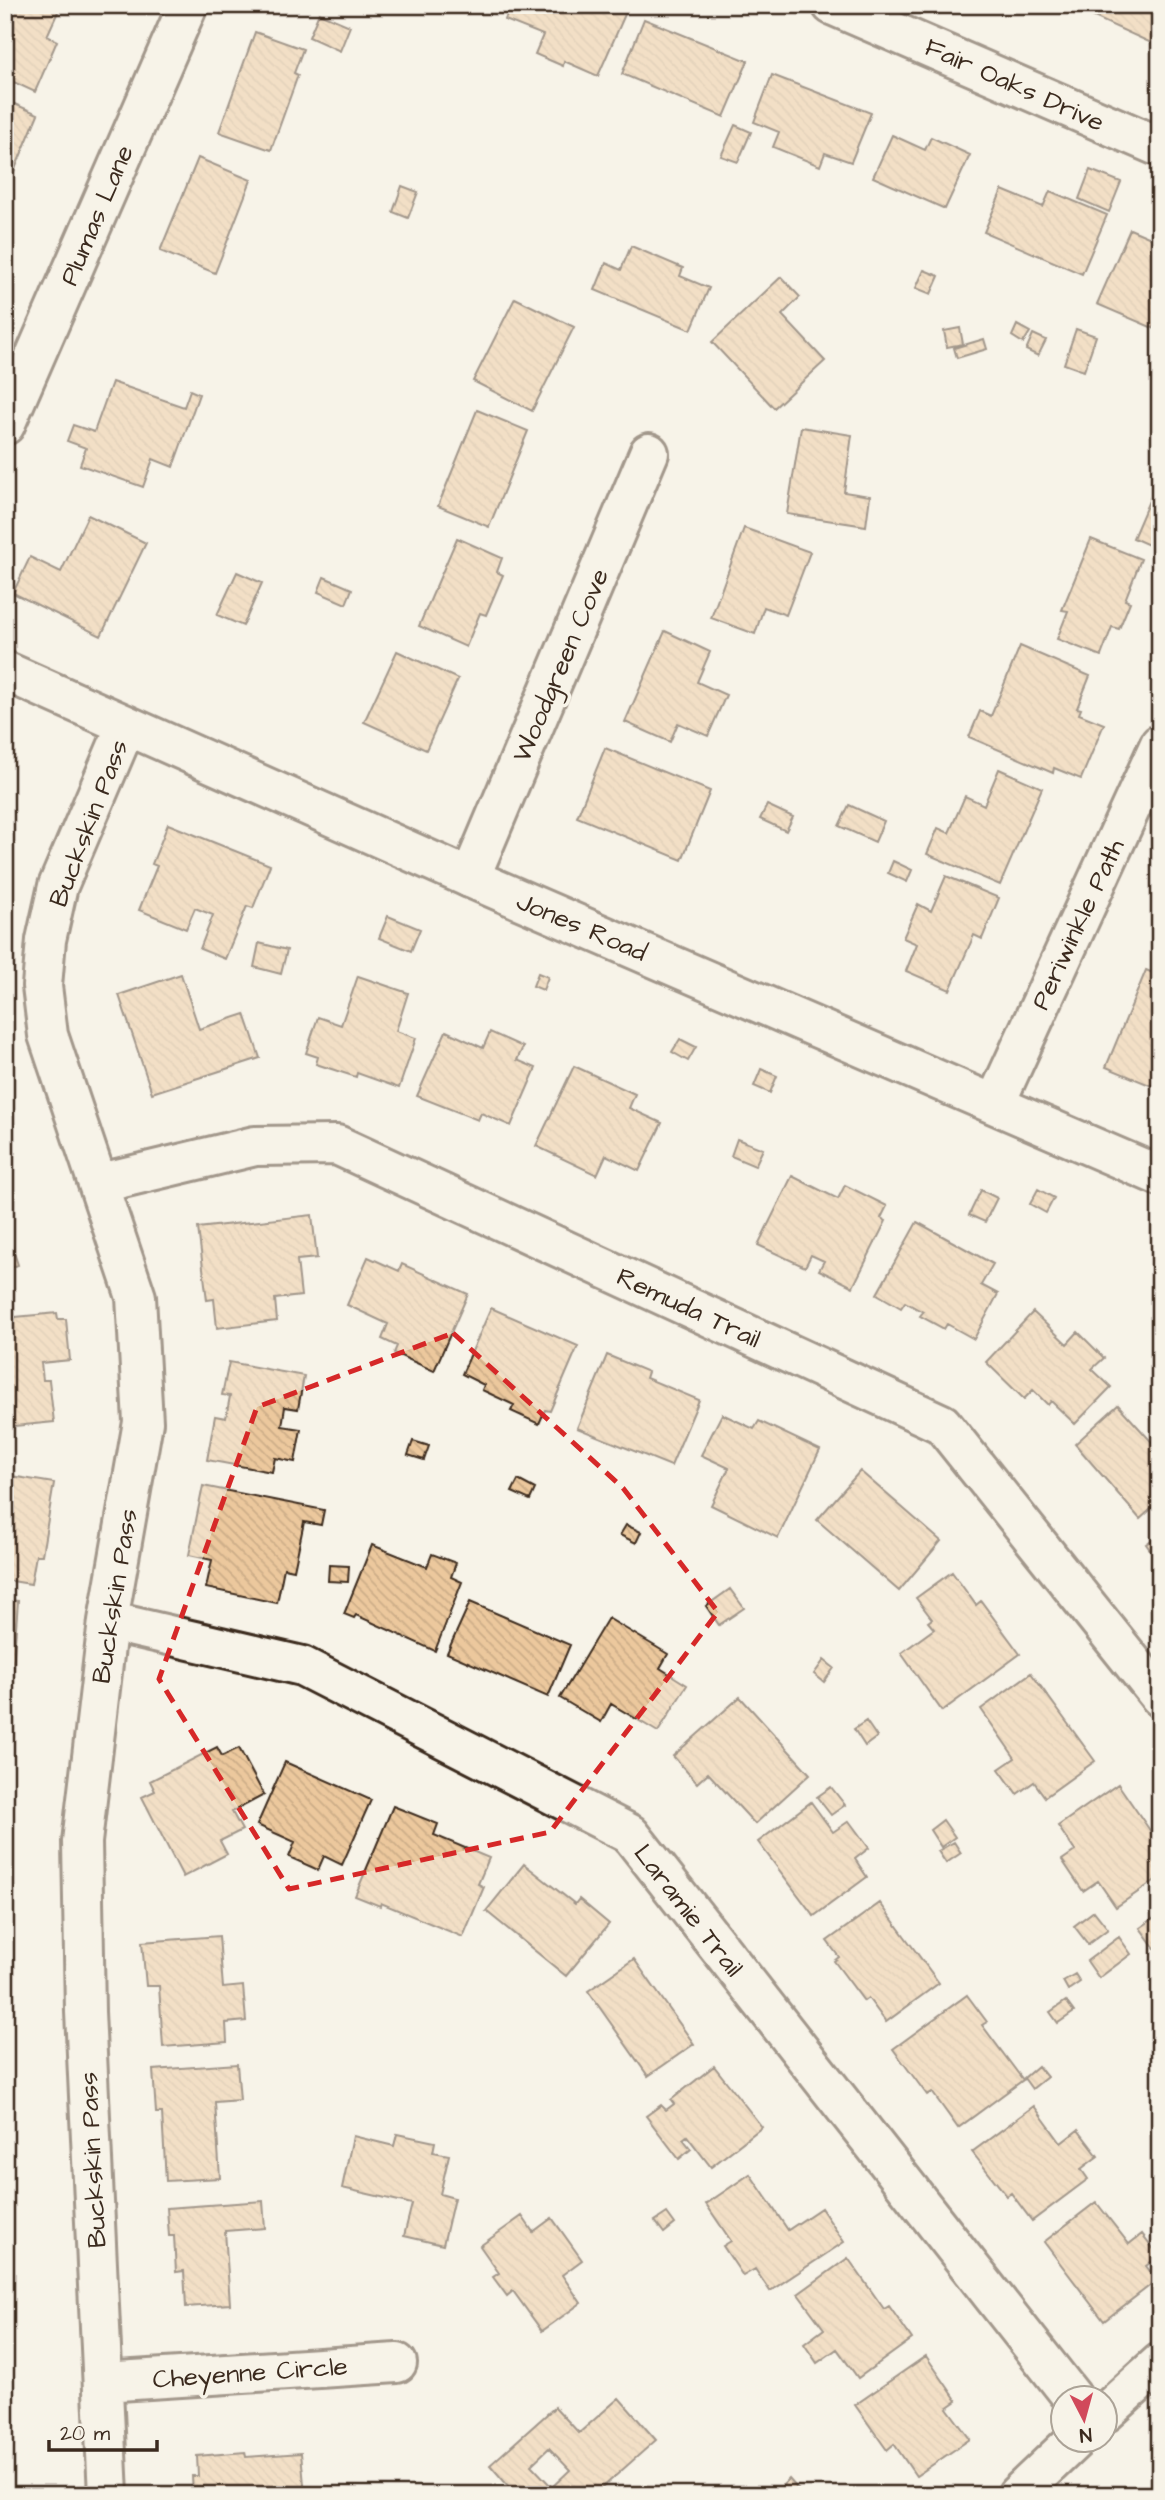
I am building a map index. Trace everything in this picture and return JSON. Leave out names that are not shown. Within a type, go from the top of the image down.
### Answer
[{"type":"street","name":"Plumas Lane","points":[[5,425],[188,5]]},
{"type":"street","name":"Fair Oaks Drive","points":[[850,9],[1160,147]]},
{"type":"street","name":"Woodgreen Cove","points":[[470,877],[649,453]]},
{"type":"street","name":"Jones Road","points":[[5,671],[470,877],[1160,1176]]},
{"type":"street","name":"Buckskin Pass","points":[[108,2495],[85,2012],[82,1842],[108,1621],[143,1422],[136,1297],[101,1183],[48,1035],[42,986],[46,940],[58,886],[126,726]]},
{"type":"street","name":"Periwinkle Path","points":[[995,1104],[1160,744]]},
{"type":"street","name":"Remuda Trail","points":[[101,1183],[255,1146],[337,1145],[942,1424],[1160,1697]]},
{"type":"street","name":"Laramie Trail","points":[[108,1621],[302,1666],[630,1835],[1061,2384]]},
{"type":"street","name":"Cheyenne Circle","points":[[103,2382],[397,2363]]},
{"type":"street","points":[[1120,2399],[1160,2363]]},
{"type":"street","points":[[1017,2495],[1061,2454]]},
{"type":"highlighted area","points":[[453,1333],[623,1488],[718,1612],[550,1832],[289,1889],[159,1679],[257,1407]]},
{"type":"building","points":[[12,5],[61,5],[47,36],[57,41],[35,92],[5,78],[5,14]]},
{"type":"building","points":[[511,5],[610,5],[626,12],[598,76],[564,61],[563,66],[535,54],[543,35],[505,20]]},
{"type":"building","points":[[1085,5],[1160,5],[1160,47],[1083,12]]},
{"type":"building","points":[[319,13],[350,26],[340,51],[309,37]]},
{"type":"building","points":[[644,19],[748,61],[724,117],[622,74]]},
{"type":"building","points":[[255,32],[303,49],[294,73],[298,75],[271,150],[219,132]]},
{"type":"building","points":[[772,75],[871,113],[851,162],[825,153],[820,166],[773,147],[779,132],[754,122]]},
{"type":"building","points":[[5,100],[38,114],[5,193]]},
{"type":"building","points":[[735,125],[751,132],[738,162],[721,156]]},
{"type":"building","points":[[892,135],[925,150],[931,137],[970,155],[945,209],[873,177]]},
{"type":"building","points":[[198,158],[251,180],[215,273],[160,251]]},
{"type":"building","points":[[1090,170],[1121,182],[1109,212],[1079,199]]},
{"type":"building","points":[[402,186],[418,192],[408,218],[393,212]]},
{"type":"building","points":[[1002,190],[1043,207],[1050,191],[1107,215],[1082,274],[984,232]]},
{"type":"building","points":[[1130,229],[1160,242],[1160,331],[1097,304]]},
{"type":"building","points":[[631,246],[683,268],[680,276],[709,288],[691,330],[595,290],[606,263],[621,270]]},
{"type":"building","points":[[924,270],[939,276],[931,294],[916,288]]},
{"type":"building","points":[[781,277],[800,297],[782,315],[825,361],[774,408],[712,342]]},
{"type":"building","points":[[515,298],[574,327],[532,411],[473,381]]},
{"type":"building","points":[[1017,325],[1030,332],[1023,343],[1012,336]]},
{"type":"building","points":[[960,328],[963,344],[947,347],[944,331]]},
{"type":"building","points":[[1076,329],[1096,336],[1084,371],[1064,364]]},
{"type":"building","points":[[1033,334],[1046,340],[1038,356],[1026,350]]},
{"type":"building","points":[[984,339],[987,349],[957,358],[954,348]]},
{"type":"building","points":[[112,382],[184,407],[190,390],[199,394],[173,467],[153,459],[143,487],[80,465],[86,448],[67,441],[73,425],[94,432]]},
{"type":"building","points":[[477,410],[528,431],[489,527],[438,506]]},
{"type":"building","points":[[801,427],[852,435],[844,492],[870,496],[866,526],[787,514]]},
{"type":"building","points":[[1160,475],[1160,550],[1133,538]]},
{"type":"building","points":[[88,515],[146,543],[101,636],[13,593],[30,557],[61,572]]},
{"type":"building","points":[[744,528],[810,552],[786,615],[764,607],[755,634],[711,618]]},
{"type":"building","points":[[457,538],[502,558],[497,572],[503,575],[486,615],[480,613],[466,647],[419,626]]},
{"type":"building","points":[[1091,539],[1141,559],[1125,600],[1130,602],[1119,629],[1112,627],[1101,656],[1057,639],[1068,611],[1062,610]]},
{"type":"building","points":[[237,572],[262,583],[243,626],[217,615]]},
{"type":"building","points":[[324,577],[352,589],[346,604],[318,592]]},
{"type":"building","points":[[665,631],[710,652],[697,682],[726,695],[708,736],[678,723],[670,742],[625,722]]},
{"type":"building","points":[[1020,646],[1090,676],[1077,708],[1081,709],[1079,714],[1104,724],[1081,779],[1054,768],[1053,773],[969,737],[980,711],[991,716]]},
{"type":"building","points":[[397,651],[458,679],[426,750],[364,722]]},
{"type":"building","points":[[605,748],[710,791],[682,860],[577,817]]},
{"type":"building","points":[[999,769],[1042,788],[1000,885],[927,854],[938,828],[949,833],[965,796],[984,805]]},
{"type":"building","points":[[767,805],[793,817],[786,831],[760,819]]},
{"type":"building","points":[[849,805],[884,821],[875,842],[839,826]]},
{"type":"building","points":[[168,824],[270,865],[253,908],[247,906],[225,959],[200,949],[213,915],[195,908],[186,929],[139,910],[157,866],[152,864]]},
{"type":"building","points":[[893,861],[912,870],[907,882],[888,873]]},
{"type":"building","points":[[946,876],[999,898],[982,939],[974,935],[950,990],[906,971],[917,944],[903,938],[918,904],[931,911]]},
{"type":"building","points":[[388,916],[420,929],[411,951],[379,938]]},
{"type":"building","points":[[259,943],[287,950],[281,974],[254,967]]},
{"type":"building","points":[[1146,970],[1160,976],[1160,1068],[1152,1086],[1106,1067]]},
{"type":"building","points":[[538,973],[548,977],[543,990],[533,986]]},
{"type":"building","points":[[181,974],[199,1029],[245,1014],[260,1058],[152,1093],[119,995]]},
{"type":"building","points":[[358,976],[408,993],[396,1031],[416,1038],[399,1088],[357,1073],[356,1077],[316,1064],[318,1057],[306,1053],[318,1017],[341,1025]]},
{"type":"building","points":[[446,1031],[483,1048],[490,1032],[523,1047],[517,1060],[536,1068],[511,1126],[481,1113],[478,1120],[417,1096]]},
{"type":"building","points":[[680,1039],[696,1047],[688,1061],[672,1052]]},
{"type":"building","points":[[574,1066],[635,1094],[629,1108],[662,1123],[639,1171],[606,1155],[597,1175],[536,1146]]},
{"type":"building","points":[[761,1069],[777,1076],[770,1093],[754,1086]]},
{"type":"building","points":[[737,1139],[763,1149],[755,1166],[731,1156]]},
{"type":"building","points":[[792,1176],[838,1199],[845,1185],[887,1206],[881,1218],[886,1221],[853,1287],[819,1270],[824,1261],[811,1255],[805,1267],[758,1245]]},
{"type":"building","points":[[1038,1189],[1054,1198],[1046,1213],[1030,1204]]},
{"type":"building","points":[[981,1190],[997,1198],[985,1222],[969,1215]]},
{"type":"building","points":[[312,1215],[317,1258],[297,1260],[301,1296],[275,1299],[277,1321],[217,1328],[214,1299],[207,1300],[198,1228]]},
{"type":"building","points":[[917,1222],[993,1264],[981,1285],[998,1294],[974,1339],[947,1324],[944,1329],[920,1316],[923,1312],[905,1302],[901,1308],[877,1294]]},
{"type":"building","points":[[5,1225],[18,1265],[5,1270]]},
{"type":"building","points":[[368,1257],[399,1271],[402,1264],[468,1294],[434,1371],[394,1353],[397,1346],[382,1339],[388,1324],[347,1305]]},
{"type":"building","points":[[491,1308],[578,1346],[550,1411],[545,1410],[539,1424],[511,1411],[514,1405],[482,1390],[484,1385],[462,1374]]},
{"type":"building","points":[[1033,1312],[1067,1344],[1078,1332],[1104,1358],[1092,1369],[1111,1387],[1075,1424],[1051,1401],[1048,1405],[1033,1390],[1024,1399],[986,1362]]},
{"type":"building","points":[[57,1313],[58,1319],[66,1319],[70,1360],[41,1363],[43,1380],[49,1380],[54,1422],[5,1427],[5,1318]]},
{"type":"building","points":[[607,1355],[648,1372],[646,1378],[699,1400],[671,1466],[577,1428]]},
{"type":"building","points":[[229,1362],[304,1376],[298,1409],[285,1407],[282,1426],[301,1429],[295,1462],[275,1458],[272,1472],[207,1460],[215,1416],[226,1418],[230,1396],[222,1395]]},
{"type":"building","points":[[1118,1405],[1158,1449],[1160,1447],[1160,1501],[1140,1519],[1075,1444]]},
{"type":"building","points":[[722,1414],[754,1429],[759,1421],[820,1450],[778,1538],[711,1505],[729,1468],[701,1455]]},
{"type":"building","points":[[413,1441],[429,1446],[424,1460],[408,1455]]},
{"type":"building","points":[[860,1471],[941,1541],[899,1591],[817,1520]]},
{"type":"building","points":[[5,1475],[54,1483],[42,1555],[36,1555],[31,1584],[5,1580]]},
{"type":"building","points":[[518,1480],[535,1489],[530,1500],[512,1492]]},
{"type":"building","points":[[203,1486],[324,1510],[321,1525],[304,1522],[294,1570],[284,1568],[277,1603],[206,1588],[212,1560],[189,1555]]},
{"type":"building","points":[[626,1525],[641,1532],[636,1543],[620,1535]]},
{"type":"building","points":[[1160,1534],[1160,1564],[1146,1544]]},
{"type":"building","points":[[372,1545],[427,1567],[432,1554],[456,1563],[451,1577],[462,1582],[435,1651],[356,1615],[354,1618],[344,1614]]},
{"type":"building","points":[[329,1565],[349,1566],[348,1582],[328,1581]]},
{"type":"building","points":[[952,1572],[976,1605],[981,1601],[1020,1654],[942,1711],[901,1653],[934,1629],[928,1622],[932,1619],[916,1598]]},
{"type":"building","points":[[730,1589],[744,1608],[719,1625],[706,1606]]},
{"type":"building","points":[[5,1600],[18,1601],[10,1709],[5,1709]]},
{"type":"building","points":[[470,1602],[570,1645],[548,1697],[447,1653]]},
{"type":"building","points":[[608,1618],[668,1654],[660,1668],[687,1685],[658,1732],[611,1704],[601,1722],[560,1698]]},
{"type":"building","points":[[824,1660],[834,1668],[824,1682],[814,1674]]},
{"type":"building","points":[[1031,1673],[1095,1761],[1045,1797],[1034,1782],[1017,1794],[999,1769],[1015,1758],[981,1709]]},
{"type":"building","points":[[740,1697],[810,1774],[755,1824],[708,1773],[697,1783],[673,1756]]},
{"type":"building","points":[[866,1721],[877,1737],[865,1746],[854,1729]]},
{"type":"building","points":[[217,1747],[222,1756],[239,1748],[264,1795],[232,1812],[242,1830],[220,1841],[227,1854],[183,1877],[142,1797],[155,1791],[150,1781]]},
{"type":"building","points":[[285,1762],[371,1800],[342,1865],[324,1856],[318,1870],[289,1857],[295,1842],[257,1825]]},
{"type":"building","points":[[1118,1784],[1160,1845],[1160,1877],[1116,1907],[1098,1881],[1083,1891],[1062,1860],[1075,1851],[1058,1826]]},
{"type":"building","points":[[831,1787],[845,1805],[831,1815],[817,1797]]},
{"type":"building","points":[[811,1802],[833,1832],[849,1821],[869,1848],[855,1859],[867,1877],[814,1916],[758,1842]]},
{"type":"building","points":[[393,1806],[438,1824],[434,1835],[489,1858],[478,1884],[484,1887],[463,1937],[381,1903],[380,1906],[355,1896]]},
{"type":"building","points":[[943,1820],[955,1837],[941,1847],[930,1830]]},
{"type":"building","points":[[954,1842],[961,1853],[946,1863],[938,1851]]},
{"type":"building","points":[[524,1864],[575,1904],[579,1899],[609,1924],[566,1976],[486,1911]]},
{"type":"building","points":[[880,1903],[939,1983],[886,2022],[868,1998],[864,2001],[834,1961],[839,1957],[827,1941]]},
{"type":"building","points":[[1094,1911],[1108,1929],[1088,1944],[1074,1926]]},
{"type":"building","points":[[1160,1914],[1160,1955],[1140,1928]]},
{"type":"building","points":[[219,1936],[223,1988],[243,1986],[246,2021],[226,2023],[227,2042],[163,2047],[159,1986],[146,1986],[142,1942]]},
{"type":"building","points":[[1119,1937],[1131,1954],[1099,1978],[1087,1961]]},
{"type":"building","points":[[634,1959],[694,2044],[648,2076],[588,1991]]},
{"type":"building","points":[[1075,1974],[1080,1982],[1068,1990],[1063,1981]]},
{"type":"building","points":[[967,1995],[987,2022],[982,2025],[1023,2080],[958,2128],[932,2092],[927,2095],[893,2049]]},
{"type":"building","points":[[1066,2001],[1074,2012],[1058,2023],[1050,2012]]},
{"type":"building","points":[[237,2064],[240,2100],[215,2102],[220,2178],[166,2181],[162,2113],[156,2113],[153,2070]]},
{"type":"building","points":[[714,2066],[762,2127],[711,2167],[687,2136],[683,2139],[691,2149],[679,2159],[646,2116],[661,2105],[666,2110],[674,2104],[671,2100]]},
{"type":"building","points":[[1038,2066],[1047,2077],[1032,2089],[1024,2078]]},
{"type":"building","points":[[1034,2106],[1061,2143],[1078,2130],[1098,2156],[1081,2169],[1088,2179],[1032,2221],[1011,2193],[1007,2196],[972,2152]]},
{"type":"building","points":[[397,2134],[435,2142],[433,2152],[449,2155],[440,2194],[454,2198],[443,2245],[404,2236],[412,2204],[342,2188],[353,2136],[394,2146]]},
{"type":"building","points":[[750,2174],[788,2230],[821,2208],[844,2242],[770,2291],[755,2269],[743,2276],[723,2246],[731,2241],[706,2204]]},
{"type":"building","points":[[263,2201],[265,2228],[225,2231],[230,2304],[186,2307],[184,2271],[176,2272],[174,2236],[169,2236],[167,2208]]},
{"type":"building","points":[[1096,2202],[1129,2244],[1142,2234],[1159,2256],[1146,2266],[1157,2280],[1104,2321],[1044,2242]]},
{"type":"building","points":[[667,2213],[675,2224],[664,2233],[655,2221]]},
{"type":"building","points":[[522,2216],[533,2232],[552,2218],[582,2260],[562,2275],[581,2303],[542,2331],[513,2291],[507,2296],[493,2277],[499,2273],[480,2246]]},
{"type":"building","points":[[848,2258],[884,2309],[889,2306],[912,2339],[858,2378],[837,2349],[817,2363],[804,2344],[824,2329],[798,2294]]},
{"type":"building","points":[[5,2277],[9,2349],[5,2349]]},
{"type":"building","points":[[926,2356],[957,2401],[947,2408],[970,2439],[916,2476],[894,2444],[887,2450],[855,2405]]},
{"type":"building","points":[[619,2398],[656,2440],[594,2495],[516,2495],[490,2465],[555,2407],[579,2433]],"holes":[[[549,2448],[570,2470],[552,2487],[531,2465]]]},
{"type":"building","points":[[245,2452],[246,2457],[301,2453],[305,2495],[193,2495],[192,2476],[198,2476],[197,2456]]},
{"type":"building","points":[[789,2479],[803,2495],[773,2495]]}]
